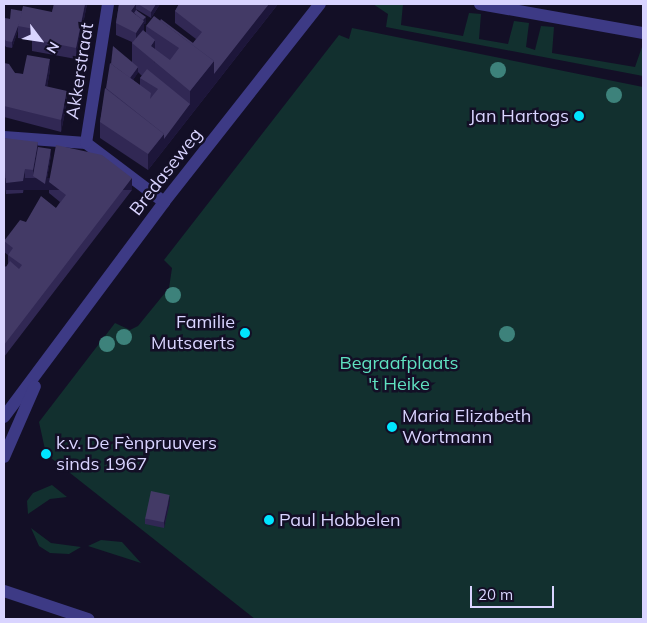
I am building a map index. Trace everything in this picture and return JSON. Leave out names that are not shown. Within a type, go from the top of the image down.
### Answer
[{"type":"street","name":"Akkerstraat","points":[[86,143],[108,4]]},
{"type":"street","name":"Bredaseweg","points":[[4,417],[44,366],[164,202],[320,4]]},
{"type":"street","points":[[480,4],[643,33]]},
{"type":"street","points":[[4,136],[86,143],[164,202]]},
{"type":"street","name":"Bredaseweg","points":[[4,457],[44,366]]},
{"type":"street","points":[[4,591],[88,619]]},
{"type":"green space","points":[[373,4],[403,4],[401,25],[463,36],[469,13],[481,14],[479,39],[508,44],[514,21],[529,23],[526,47],[535,50],[541,26],[554,27],[552,53],[635,67],[643,44],[643,76],[386,27],[388,14]]},
{"type":"green space","name":"Begraafplaats 't Heike","points":[[352,28],[643,87],[643,619],[255,619],[46,454],[39,422],[115,323],[130,330],[138,326],[169,288],[172,268],[164,260],[339,35],[349,39]]},
{"type":"green space","points":[[52,485],[67,497],[50,499],[28,514],[27,501],[33,493]]},
{"type":"green space","points":[[31,528],[51,543],[81,547],[69,554],[50,553],[39,546]]},
{"type":"green space","points":[[101,540],[122,542],[141,563],[88,546]]},
{"type":"building","points":[[54,4],[85,4],[76,48],[32,39],[34,29],[18,26],[23,6],[52,12]]},
{"type":"building","points":[[119,4],[136,4],[131,11],[144,21],[136,33],[116,23]]},
{"type":"building","points":[[138,4],[156,4],[151,12]]},
{"type":"building","points":[[179,4],[269,4],[214,74],[214,61],[160,21],[161,19],[193,43],[202,32],[175,11]]},
{"type":"building","points":[[11,9],[22,11],[12,42],[6,41],[4,38],[4,18],[10,19]]},
{"type":"building","points":[[136,10],[146,17],[143,20],[134,13]]},
{"type":"building","points":[[154,16],[214,61],[190,91],[132,43],[143,30],[155,40],[151,46],[170,60],[179,48],[146,26]]},
{"type":"building","points":[[113,46],[138,67],[130,78],[111,64]]},
{"type":"building","points":[[27,55],[50,59],[45,86],[67,91],[61,120],[4,106],[4,63],[9,64],[15,73],[23,74]]},
{"type":"building","points":[[110,63],[151,93],[150,99],[158,89],[140,78],[147,69],[190,104],[164,139],[164,134],[106,88]]},
{"type":"building","points":[[105,88],[164,134],[148,154],[100,122]]},
{"type":"building","points":[[4,138],[38,142],[33,170],[25,169],[23,181],[6,183]]},
{"type":"building","points":[[56,145],[102,155],[132,178],[4,345],[4,265],[6,267],[10,261],[19,269],[22,265],[8,255],[13,248],[4,241],[20,220],[26,222],[41,196],[56,208],[66,195],[49,182]]},
{"type":"building","points":[[38,147],[51,149],[45,184],[33,176]]},
{"type":"building","points":[[151,491],[170,495],[164,522],[145,518]]},
{"type":"place","name":"Jan Hartogs","points":[[579,116]]},
{"type":"place","name":"Familie Mutsaerts","points":[[245,333]]},
{"type":"place","name":"Maria Elizabeth Wortmann","points":[[392,427]]},
{"type":"place","name":"k.v. De Fènpruuvers sinds 1967","points":[[46,454]]},
{"type":"place","name":"Paul Hobbelen","points":[[269,520]]}]
